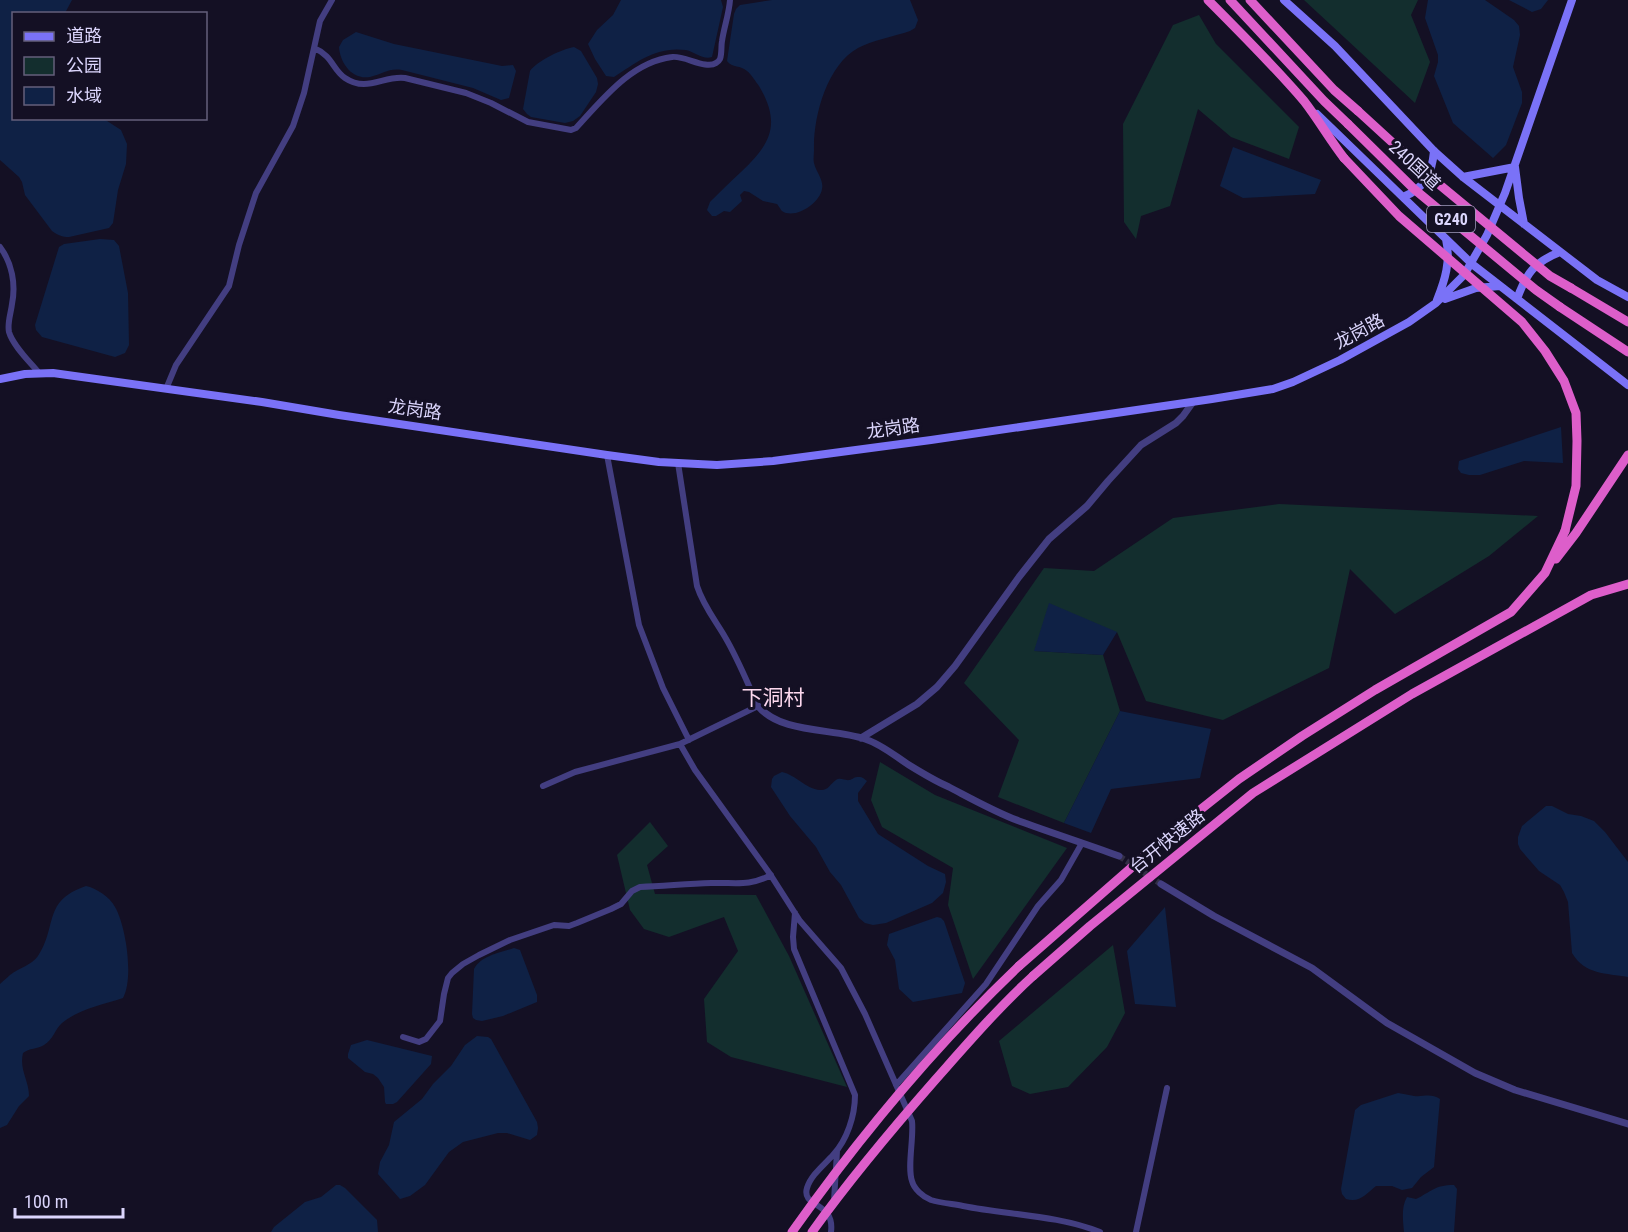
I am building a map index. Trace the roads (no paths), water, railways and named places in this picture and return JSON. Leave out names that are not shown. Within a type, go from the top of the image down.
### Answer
[{"type":"highway","points":[[1208,0],[1267,59],[1306,104],[1344,158],[1400,216],[1522,322],[1545,351],[1564,381],[1576,413],[1576,486],[1565,531],[1545,573]]},
{"type":"highway","name":"240国道","points":[[1230,0],[1324,101],[1414,189],[1536,290],[1628,352]]},
{"type":"highway","name":"240国道","points":[[1250,0],[1334,90],[1430,176],[1550,276],[1628,322]]},
{"type":"highway","points":[[1545,573],[1576,533],[1628,455]]},
{"type":"highway","name":"台开快速路","points":[[792,1232],[842,1165],[909,1084],[1019,966],[1171,833],[1239,779],[1375,690],[1511,612],[1545,573]]},
{"type":"highway","points":[[1591,595],[1628,578]]},
{"type":"highway","name":"台开快速路","points":[[812,1232],[855,1175],[922,1095],[998,1010],[1090,926],[1253,793],[1412,694],[1591,595],[1628,584]]},
{"type":"main road","points":[[1284,0],[1335,46],[1434,151],[1463,177],[1597,280],[1628,297]]},
{"type":"main road","name":"龙岗路","points":[[0,379],[53,373],[607,455],[717,465],[773,461],[920,441],[1273,389],[1293,382],[1372,344],[1436,303],[1459,282],[1472,264],[1500,205],[1572,0]]},
{"type":"main road","points":[[1306,104],[1472,264],[1628,385]]},
{"type":"main road","points":[[1403,198],[1422,185],[1432,168],[1434,151]]},
{"type":"main road","points":[[1463,177],[1515,167],[1524,224]]},
{"type":"main road","points":[[1436,303],[1447,271],[1446,239]]},
{"type":"main road","points":[[1516,299],[1530,272],[1546,258],[1560,252]]},
{"type":"main road","points":[[1436,303],[1469,290],[1500,286]]},
{"type":"street","points":[[166,389],[176,365],[228,286],[245,223],[256,193],[294,126],[320,21],[332,0]]},
{"type":"street","points":[[314,48],[323,52],[344,77],[357,83],[372,85],[405,78],[466,93],[528,122],[555,129],[571,130],[576,128],[607,94],[631,74],[645,66],[673,57],[708,65],[718,62],[721,56],[730,0]]},
{"type":"street","points":[[0,247],[7,259],[14,281],[9,332],[22,354],[39,373]]},
{"type":"street","points":[[861,738],[917,704],[937,687],[1049,539],[1087,506],[1141,445],[1176,423],[1194,402]]},
{"type":"street","points":[[607,455],[639,625],[663,688],[688,740]]},
{"type":"street","points":[[678,463],[697,586],[705,606],[740,665],[758,706],[770,718],[786,724],[861,738],[882,746],[910,766],[978,802],[1017,820],[1119,856]]},
{"type":"street","points":[[543,786],[575,772],[680,744],[758,706]]},
{"type":"street","points":[[680,744],[695,770],[771,875],[800,921],[844,973],[865,1014],[913,1124],[910,1178],[914,1186],[922,1195],[933,1201],[1063,1221],[1100,1232]]},
{"type":"street","points":[[896,1085],[986,984],[1038,906],[1061,880],[1082,843]]},
{"type":"street","points":[[403,1037],[419,1042],[426,1039],[440,1019],[445,986],[452,973],[479,955],[510,940],[554,925],[569,926],[585,920],[617,906],[639,887],[751,883],[771,875]]},
{"type":"street","points":[[1161,884],[1214,916],[1312,968],[1387,1023],[1475,1073],[1515,1090],[1628,1124]]},
{"type":"street","points":[[795,913],[792,937],[795,948],[855,1091],[853,1115],[847,1132],[807,1188],[808,1199],[827,1211],[832,1229]]},
{"type":"street","points":[[1136,1232],[1167,1088]]},
{"type":"street","points":[[832,1229],[837,1149]]},
{"type":"water","points":[[0,0],[72,0],[66,12],[12,12],[12,120],[106,120],[121,130],[127,144],[126,164],[118,190],[113,223],[109,228],[69,237],[52,231],[25,195],[19,177],[0,160]]},
{"type":"water","points":[[621,0],[721,0],[723,7],[712,57],[702,57],[686,50],[665,50],[647,56],[614,77],[606,76],[588,44],[597,30],[613,15]]},
{"type":"water","points":[[772,0],[910,0],[918,20],[915,28],[910,31],[858,48],[847,56],[830,79],[819,108],[814,137],[814,161],[822,182],[822,189],[817,200],[800,212],[787,213],[782,211],[777,204],[763,201],[744,191],[740,195],[742,201],[730,212],[724,211],[712,216],[707,210],[710,202],[751,162],[766,143],[770,133],[770,112],[759,86],[745,69],[731,65],[727,61],[736,9],[740,5]]},
{"type":"water","points":[[1428,0],[1485,0],[1519,26],[1520,35],[1513,67],[1522,92],[1522,103],[1506,145],[1493,158],[1453,123],[1434,76],[1438,55],[1425,18]]},
{"type":"water","points":[[1509,0],[1548,0],[1541,9],[1532,12]]},
{"type":"water","points":[[356,32],[394,44],[502,66],[513,65],[516,71],[509,98],[501,100],[473,88],[402,70],[389,71],[370,77],[357,76],[344,64],[339,47],[343,40]]},
{"type":"water","points":[[574,47],[581,51],[597,78],[596,92],[580,116],[573,121],[565,123],[531,117],[523,109],[530,71],[550,56]]},
{"type":"water","points":[[1233,147],[1321,180],[1315,194],[1243,198],[1220,186]]},
{"type":"water","points":[[100,239],[114,240],[119,246],[128,293],[129,345],[125,353],[115,357],[42,337],[35,325],[59,247],[64,244]]},
{"type":"water","points":[[1561,427],[1563,463],[1524,461],[1480,475],[1461,473],[1458,469],[1459,461]]},
{"type":"water","points":[[1049,603],[1117,632],[1103,655],[1034,651]]},
{"type":"water","points":[[1120,711],[1211,729],[1200,778],[1111,789],[1091,833],[1064,823]]},
{"type":"water","points":[[782,772],[820,790],[827,788],[838,779],[850,780],[862,777],[867,781],[858,793],[858,801],[878,834],[928,866],[945,874],[946,882],[943,893],[932,903],[886,923],[873,925],[865,923],[859,918],[816,847],[790,816],[771,787],[774,776]]},
{"type":"water","points":[[1546,806],[1594,821],[1628,862],[1628,977],[1597,972],[1577,960],[1572,953],[1568,902],[1564,892],[1560,885],[1539,871],[1520,849],[1518,837],[1522,826]]},
{"type":"water","points":[[86,886],[106,896],[113,903],[119,916],[128,965],[128,978],[123,998],[76,1014],[62,1023],[47,1043],[23,1053],[22,1065],[29,1096],[19,1106],[7,1125],[0,1128],[0,984],[38,956],[57,907],[72,892]]},
{"type":"water","points":[[1165,907],[1176,1007],[1135,1004],[1127,951]]},
{"type":"water","points":[[937,917],[944,921],[965,983],[962,993],[913,1002],[899,989],[895,960],[887,945],[889,934]]},
{"type":"water","points":[[514,948],[520,950],[537,995],[537,1002],[503,1016],[482,1021],[476,1020],[472,1014],[474,969],[486,958]]},
{"type":"water","points":[[477,1036],[491,1039],[537,1122],[537,1135],[530,1140],[507,1133],[498,1133],[463,1142],[449,1152],[425,1185],[410,1196],[400,1199],[378,1174],[380,1162],[389,1145],[394,1122],[422,1099],[451,1066],[465,1045]]},
{"type":"water","points":[[367,1040],[432,1056],[431,1064],[393,1104],[386,1104],[384,1087],[378,1078],[365,1072],[348,1058],[351,1045]]},
{"type":"water","points":[[1398,1093],[1440,1099],[1434,1167],[1412,1188],[1402,1190],[1392,1186],[1376,1186],[1359,1199],[1346,1199],[1341,1189],[1355,1110],[1361,1105]]},
{"type":"water","points":[[336,1185],[345,1188],[377,1220],[378,1232],[271,1232],[305,1202],[321,1197]]},
{"type":"water","points":[[1454,1185],[1457,1189],[1454,1232],[1404,1232],[1403,1210],[1407,1197],[1416,1199],[1437,1188]]},
{"type":"tunnel","points":[[1119,856],[1161,884]]},
{"type":"district","name":"下洞村","points":[[773,698]]}]
